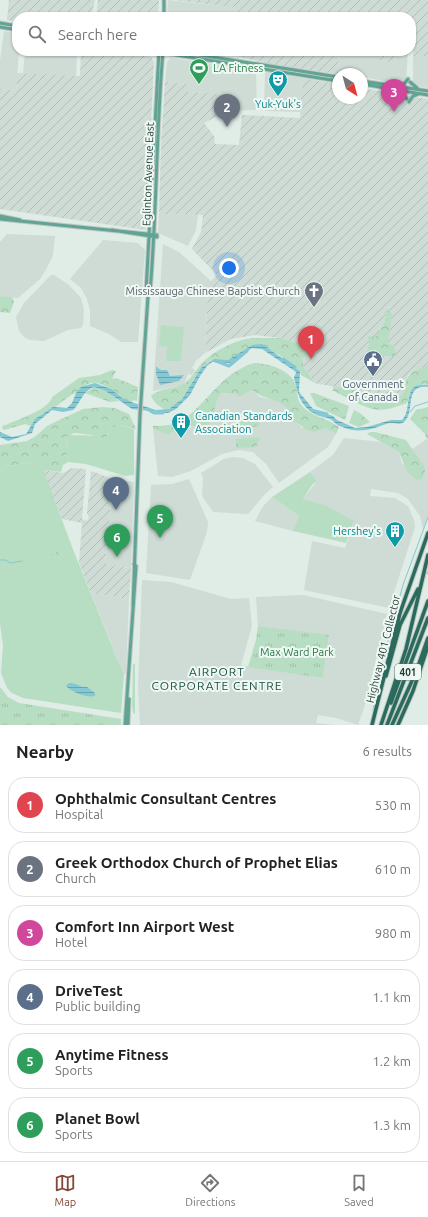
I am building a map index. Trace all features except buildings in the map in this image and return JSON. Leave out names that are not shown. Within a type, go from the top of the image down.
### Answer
[{"type":"highway","name":"Highway 401 Collector","points":[[372,725],[400,613],[428,533]]},
{"type":"highway","points":[[381,725],[406,648],[428,555]]},
{"type":"highway","points":[[383,684],[400,625],[418,589]]},
{"type":"highway","name":"401","points":[[381,725],[408,659],[428,601]]},
{"type":"highway","name":"401","points":[[387,725],[428,618]]},
{"type":"highway","points":[[392,725],[411,684],[428,638]]},
{"type":"highway","name":"401","points":[[398,725],[413,691],[428,646]]},
{"type":"main road","points":[[163,12],[164,0]]},
{"type":"main road","points":[[0,23],[12,25]]},
{"type":"main road","points":[[0,27],[12,29]]},
{"type":"main road","points":[[156,56],[159,61]]},
{"type":"main road","name":"Eglinton Avenue East","points":[[148,296],[146,292],[160,56]]},
{"type":"main road","name":"Eglinton Avenue East","points":[[127,725],[130,702],[128,699],[140,415],[148,296],[150,292],[156,236],[155,189],[161,56]]},
{"type":"main road","points":[[162,63],[165,56]]},
{"type":"main road","points":[[193,56],[332,76]]},
{"type":"main road","points":[[231,62],[332,80]]},
{"type":"main road","points":[[398,86],[409,80],[418,89]]},
{"type":"main road","points":[[368,82],[428,91]]},
{"type":"main road","points":[[368,85],[428,95]]},
{"type":"main road","points":[[400,91],[408,101],[413,96],[418,94]]},
{"type":"main road","points":[[0,217],[156,236]]},
{"type":"shaded area","points":[[9,0],[95,0],[92,12],[12,12],[12,21],[7,20]]},
{"type":"shaded area","points":[[98,0],[159,0],[158,12],[97,12]]},
{"type":"shaded area","points":[[168,0],[237,8],[237,12],[167,12]]},
{"type":"shaded area","points":[[174,0],[428,0],[428,56],[416,56],[416,12],[236,12],[236,8]]},
{"type":"shaded area","points":[[4,31],[12,32],[12,56],[19,56],[16,91],[0,89],[0,61]]},
{"type":"shaded area","points":[[25,56],[77,56],[76,76],[23,74]]},
{"type":"shaded area","points":[[81,56],[145,56],[151,57],[154,62],[146,230],[0,209],[0,89],[16,91],[17,73],[80,76]]},
{"type":"shaded area","points":[[236,56],[339,56],[338,68],[332,68],[332,73],[269,64]]},
{"type":"shaded area","points":[[339,56],[374,56],[374,59],[395,64],[396,56],[408,56],[406,81],[403,83],[368,78],[368,68],[338,68]]},
{"type":"shaded area","points":[[374,56],[396,56],[395,64],[374,59]]},
{"type":"shaded area","points":[[413,56],[428,56],[428,88],[416,86],[413,82]]},
{"type":"shaded area","points":[[171,58],[254,70],[256,74],[257,108],[255,110],[228,111],[228,94],[188,92],[188,84],[165,82],[167,62]]},
{"type":"shaded area","points":[[267,72],[302,78],[300,112],[266,111],[264,109],[265,73]]},
{"type":"shaded area","points":[[302,78],[332,83],[332,104],[368,104],[368,89],[428,99],[428,365],[408,375],[405,381],[403,394],[395,399],[315,383],[304,368],[298,347],[280,338],[255,335],[231,339],[205,353],[208,284],[217,275],[192,249],[201,232],[203,215],[159,214],[165,82],[189,84],[188,92],[228,94],[228,111],[204,123],[214,136],[215,144],[239,145],[242,115],[300,118]]},
{"type":"shaded area","points":[[159,214],[198,215],[196,230],[188,246],[158,233]]},
{"type":"shaded area","points":[[7,234],[55,236],[53,255],[46,270],[40,279],[18,298],[0,296],[0,242]]},
{"type":"shaded area","points":[[103,240],[138,243],[145,250],[138,342],[121,342],[109,334],[90,326],[90,310],[87,299],[81,288],[70,279]]},
{"type":"shaded area","points":[[163,244],[179,252],[211,281],[208,285],[205,353],[196,361],[192,368],[195,370],[192,375],[188,374],[184,385],[153,391]]},
{"type":"shaded area","points":[[51,275],[54,275],[69,285],[81,298],[84,310],[83,325],[81,328],[68,330],[44,341],[30,340],[24,337],[19,331],[16,317],[24,303]]},
{"type":"shaded area","points":[[252,390],[260,397],[280,401],[287,408],[285,413],[290,420],[296,421],[302,428],[325,428],[336,434],[328,447],[279,483],[266,464],[253,452],[238,450],[222,454],[191,471],[172,477],[158,476],[153,429],[168,435],[174,430],[188,429],[197,424],[200,425],[216,398],[222,393],[236,394],[239,397]]},
{"type":"shaded area","points":[[344,438],[381,442],[399,452],[402,464],[423,466],[411,450],[428,438],[428,517],[423,529],[420,516],[408,499],[398,493],[371,489],[370,496],[395,498],[408,506],[414,520],[415,527],[389,608],[304,590],[312,541],[345,548],[354,522],[303,499],[317,481],[310,472],[333,455]]},
{"type":"shaded area","points":[[233,457],[243,458],[255,464],[273,487],[248,514],[213,512],[202,496],[203,478],[201,473],[224,459]]},
{"type":"shaded area","points":[[72,468],[86,469],[82,519],[86,521],[89,518],[87,513],[91,471],[113,479],[105,564],[131,568],[129,599],[91,593],[79,563],[82,523],[62,519],[43,470],[63,473]]},
{"type":"shaded area","points":[[113,479],[134,482],[131,568],[105,564]]},
{"type":"shaded area","points":[[189,479],[208,522],[207,532],[190,580],[146,573],[151,485],[172,484]]},
{"type":"shaded area","points":[[272,497],[299,516],[293,531],[255,521],[263,506]]},
{"type":"shaded area","points":[[142,580],[171,582],[231,599],[249,598],[252,626],[241,665],[323,678],[329,636],[258,626],[256,597],[303,595],[387,614],[364,708],[358,725],[336,718],[318,715],[316,723],[333,725],[140,725],[138,688]]},
{"type":"shaded area","points":[[91,593],[129,599],[126,674],[124,674],[117,662],[113,652],[114,650]]},
{"type":"green space","points":[[0,296],[12,297],[14,302],[10,313],[0,312]]},
{"type":"green space","points":[[390,309],[392,315],[388,343],[394,346],[396,357],[366,357],[369,345],[368,336],[375,337],[384,324],[386,316],[384,313]]},
{"type":"green space","points":[[161,325],[184,327],[181,361],[166,361],[167,347],[159,346]]},
{"type":"green space","points":[[253,338],[280,338],[298,344],[311,344],[312,354],[302,358],[304,368],[315,383],[301,375],[300,371],[278,354],[252,345],[229,360],[212,360],[209,362],[201,369],[183,396],[172,407],[165,410],[152,398],[151,396],[159,391],[185,383],[203,362],[220,349],[233,343]]},
{"type":"green space","points":[[254,363],[266,364],[278,368],[289,375],[296,385],[298,398],[302,406],[310,412],[339,427],[336,434],[325,428],[318,431],[309,431],[305,429],[290,420],[285,413],[287,408],[283,405],[261,396],[252,390],[239,397],[236,394],[222,393],[217,401],[212,419],[207,426],[186,427],[176,430],[168,435],[153,429],[153,426],[170,425],[186,418],[233,373]]},
{"type":"green space","points":[[428,365],[428,385],[423,384],[410,392],[407,403],[393,408],[376,410],[357,403],[359,391],[387,398],[393,398],[403,394],[407,378],[413,372]]},
{"type":"green space","points":[[112,370],[116,371],[112,379],[116,378],[138,387],[137,401],[134,400],[130,402],[121,398],[101,384],[90,383],[36,418],[31,426],[25,424],[4,430],[2,428],[3,425],[39,410],[50,402],[52,397],[79,378],[100,375]]},
{"type":"green space","points":[[94,387],[105,390],[119,401],[110,402],[85,393]]},
{"type":"green space","points":[[334,387],[356,389],[347,398],[332,390]]},
{"type":"green space","points":[[310,393],[314,393],[349,406],[345,420],[316,406]]},
{"type":"green space","points":[[102,407],[114,408],[129,414],[136,429],[120,425],[110,428],[106,438],[96,440],[93,435],[74,433],[66,437],[68,462],[63,465],[61,472],[43,470],[40,461],[7,466],[0,472],[0,445],[27,441],[36,436],[47,426],[83,409]]},
{"type":"green space","points":[[428,407],[428,438],[426,438],[425,434],[410,419],[416,410]]},
{"type":"green space","points":[[354,410],[370,422],[359,427],[349,423]]},
{"type":"green space","points":[[241,418],[259,421],[259,426],[235,429]]},
{"type":"green space","points":[[120,425],[134,429],[134,475],[125,476],[86,464],[68,462],[66,437],[69,435],[107,436],[110,428]]},
{"type":"green space","points":[[370,432],[406,440],[424,466],[425,471],[422,479],[418,480],[410,474],[399,452],[367,434]]},
{"type":"green space","points":[[261,437],[256,447],[236,448],[236,439]]},
{"type":"green space","points":[[40,461],[74,552],[114,651],[113,652],[124,674],[121,713],[23,698],[12,693],[7,688],[1,673],[3,645],[0,624],[0,472],[7,466]]},
{"type":"green space","points":[[310,472],[317,481],[312,485],[303,499],[324,505],[354,521],[346,543],[293,531],[299,516],[272,497]]},
{"type":"green space","points":[[56,540],[61,556],[60,569],[55,567],[50,559],[50,555],[56,553]]},
{"type":"green space","name":"Max Ward Park","points":[[258,626],[329,635],[323,678],[248,667],[256,640]]},
{"type":"green space","points":[[133,664],[135,664],[135,714],[133,713],[132,706]]},
{"type":"green space","points":[[0,687],[8,697],[19,703],[121,719],[121,725],[0,725]]},
{"type":"water","points":[[262,344],[300,371],[299,392],[314,410],[333,416],[337,420],[355,428],[367,427],[391,420],[402,420],[407,409],[409,397],[414,388],[419,385],[428,385],[428,387],[420,387],[415,390],[407,418],[404,422],[398,424],[388,423],[363,430],[352,430],[339,425],[330,419],[311,412],[302,402],[298,394],[294,378],[296,372],[262,349],[252,348],[230,363],[212,362],[200,376],[190,395],[176,409],[168,413],[132,409],[104,390],[94,387],[84,394],[73,410],[63,412],[52,410],[35,424],[32,433],[8,441],[0,437],[0,432],[12,437],[26,434],[35,419],[53,407],[67,408],[72,403],[76,393],[81,387],[95,383],[111,389],[122,398],[134,403],[156,410],[169,409],[182,399],[201,368],[214,359],[228,360],[252,345]]},
{"type":"water","points":[[156,367],[161,370],[167,370],[170,376],[184,375],[179,381],[160,385],[156,374]]},
{"type":"water","points":[[69,683],[87,687],[95,693],[95,696],[88,696],[75,692],[66,686]]},
{"type":"waterway","points":[[216,361],[229,366],[247,351]]},
{"type":"waterway","points":[[283,359],[295,367]]},
{"type":"waterway","points":[[410,412],[415,406],[428,402]]},
{"type":"waterway","points":[[147,409],[154,413],[163,413]]},
{"type":"waterway","points":[[311,410],[327,414]]},
{"type":"waterway","points":[[373,710],[384,656],[403,585],[428,517]]},
{"type":"waterway","points":[[0,560],[5,560],[11,563],[22,561]]},
{"type":"tunnel","points":[[423,579],[428,570]]},
{"type":"place","name":"LA Fitness","points":[[199,85]]},
{"type":"place","name":"Yuk-Yuk's","points":[[278,97]]},
{"type":"place","name":"Comfort Inn Airport West","points":[[394,112]]},
{"type":"place","name":"Greek Orthodox Church of Prophet Elias","points":[[227,127]]},
{"type":"place","name":"Mississauga Chinese Baptist Church","points":[[314,308]]},
{"type":"place","name":"Ophthalmic Consultant Centres","points":[[311,359]]},
{"type":"place","name":"Government of Canada","points":[[373,377]]},
{"type":"place","name":"Canadian Standards Association","points":[[181,439]]},
{"type":"place","name":"DriveTest","points":[[116,510]]},
{"type":"place","name":"Anytime Fitness","points":[[160,538]]},
{"type":"place","name":"Hershey's","points":[[395,548]]},
{"type":"place","name":"Planet Bowl","points":[[117,557]]},
{"type":"district","name":"AIRPORT CORPORATE CENTRE","points":[[217,679]]}]
